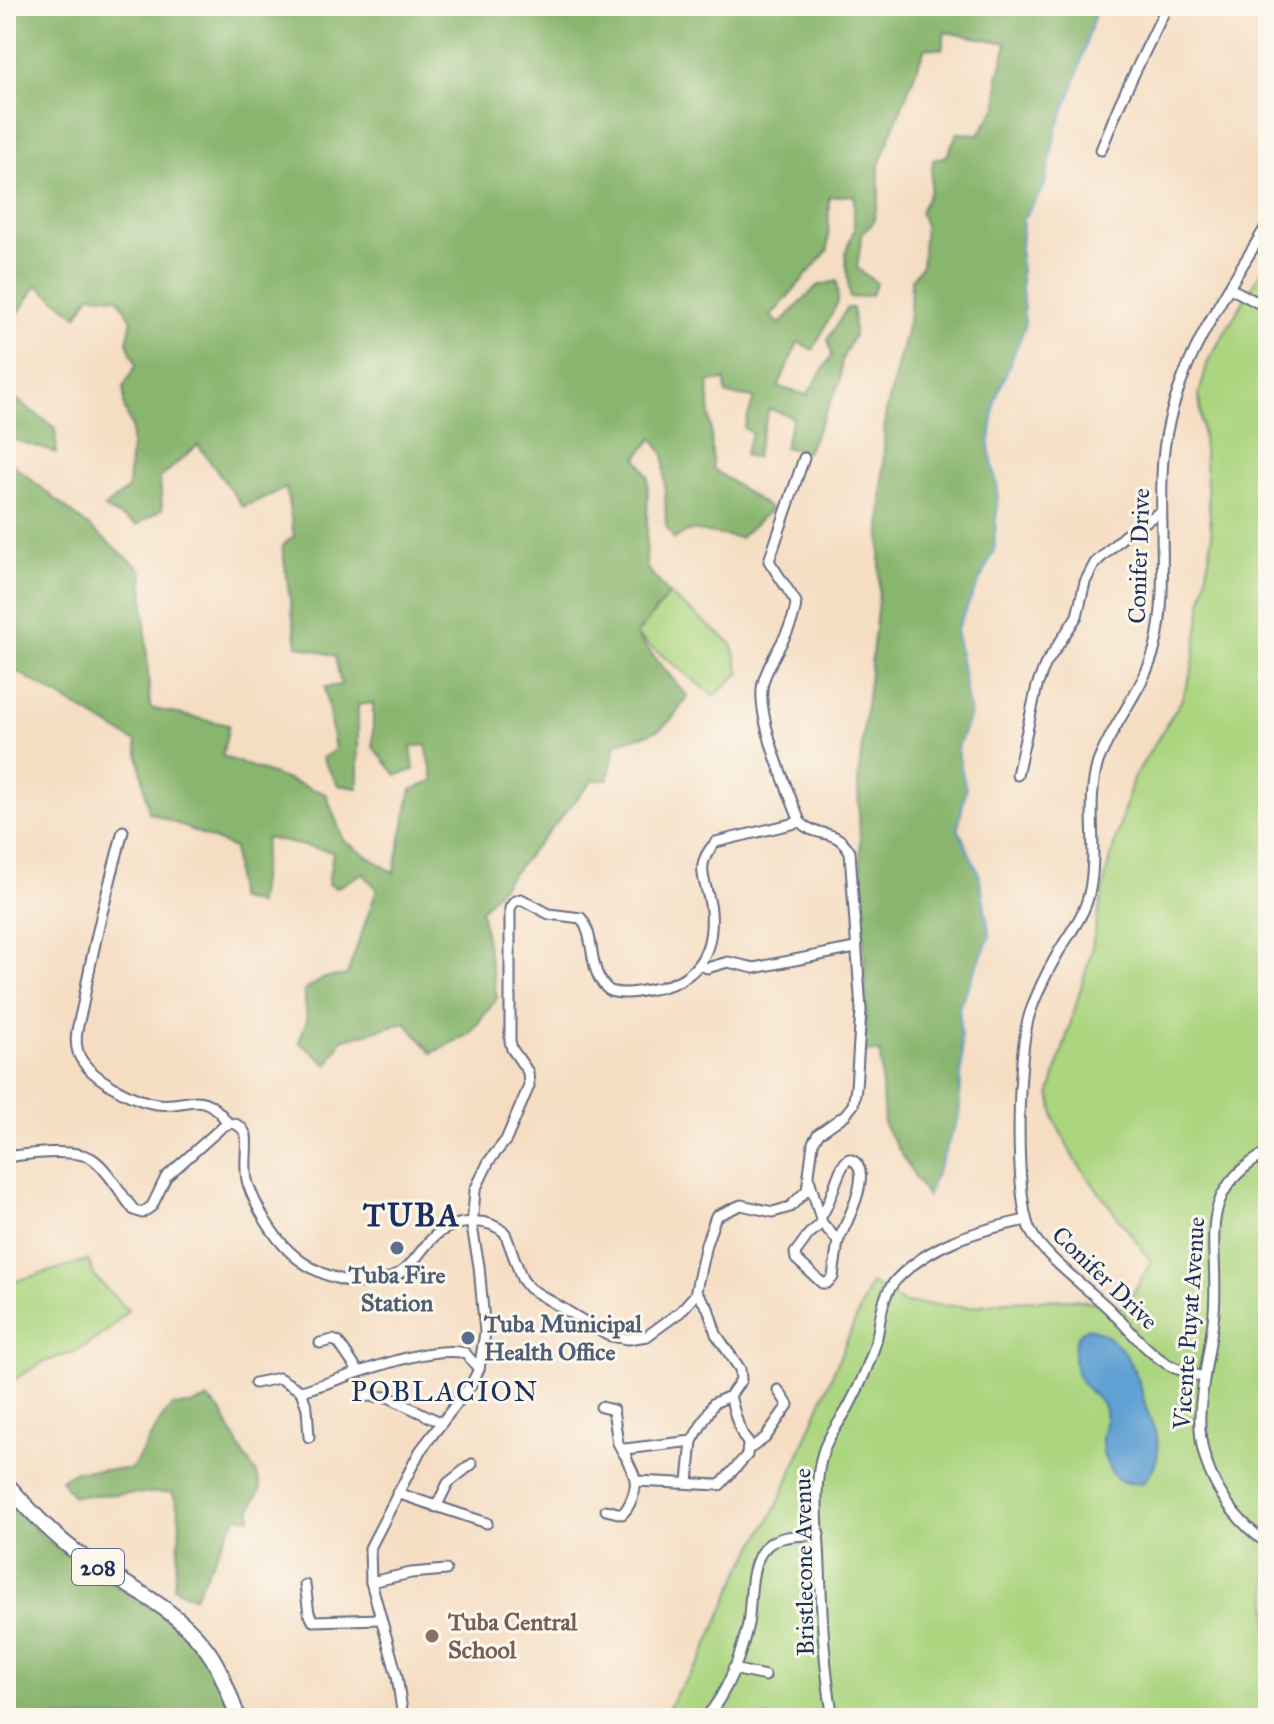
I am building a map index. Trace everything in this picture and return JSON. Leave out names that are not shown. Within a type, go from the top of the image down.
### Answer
[{"type":"main road","name":"208","points":[[6,1483],[50,1531],[82,1557],[152,1601],[191,1631],[215,1662],[238,1718]]},
{"type":"street","points":[[1101,150],[1167,6]]},
{"type":"street","name":"Conifer Drive","points":[[1203,1377],[1168,1364],[1036,1239],[1026,1220],[1021,1178],[1021,1066],[1024,1035],[1041,986],[1081,916],[1089,895],[1092,792],[1098,762],[1155,648],[1161,584],[1163,458],[1177,388],[1192,353],[1268,223]]},
{"type":"street","points":[[1230,288],[1268,308]]},
{"type":"street","points":[[123,831],[87,979],[77,1039],[78,1054],[96,1076],[156,1104],[201,1101],[217,1110],[228,1123],[240,1126],[246,1135],[246,1173],[258,1206],[289,1251],[319,1271],[357,1282],[389,1279],[404,1269],[436,1234],[451,1225],[473,1222],[492,1225],[505,1233],[522,1279],[529,1288],[607,1335],[628,1339],[647,1336],[680,1312],[696,1292],[706,1244],[716,1216],[741,1205],[782,1211],[799,1199],[807,1190],[813,1143],[818,1134],[845,1115],[855,1099],[861,1010],[850,852],[834,835],[806,829],[800,822],[768,734],[762,685],[795,610],[794,598],[772,570],[769,561],[804,458]]},
{"type":"street","points":[[1017,775],[1037,686],[1045,665],[1077,616],[1085,582],[1095,563],[1124,536],[1160,512]]},
{"type":"street","points":[[403,1718],[397,1676],[371,1582],[370,1548],[420,1451],[460,1400],[479,1369],[485,1333],[473,1222],[478,1183],[489,1161],[506,1140],[529,1086],[528,1072],[510,1041],[508,928],[511,905],[521,899],[549,914],[581,918],[600,980],[615,993],[669,985],[682,980],[701,965],[711,922],[702,881],[705,855],[716,842],[800,822]]},
{"type":"street","points":[[701,965],[707,968],[728,962],[754,968],[855,948]]},
{"type":"street","points":[[6,1157],[84,1155],[93,1159],[134,1210],[142,1213],[152,1206],[166,1177],[228,1123]]},
{"type":"street","name":"Vicente Puyat Avenue","points":[[1268,1152],[1252,1160],[1234,1178],[1215,1210],[1212,1238],[1214,1312],[1199,1418],[1203,1449],[1220,1493],[1231,1509],[1268,1544]]},
{"type":"street","points":[[849,1159],[860,1165],[862,1176],[838,1241],[833,1277],[827,1283],[818,1281],[796,1259],[795,1253],[822,1219],[833,1196],[842,1164],[849,1159]]},
{"type":"street","points":[[810,1179],[822,1219],[838,1241]]},
{"type":"street","name":"Bristlecone Avenue","points":[[833,1718],[821,1633],[818,1485],[825,1447],[865,1371],[875,1347],[879,1314],[895,1281],[929,1254],[948,1244],[973,1233],[1026,1220]]},
{"type":"street","points":[[688,1482],[692,1441],[714,1403],[730,1396],[739,1385],[741,1373],[716,1334],[708,1308],[696,1292]]},
{"type":"street","points":[[320,1343],[338,1342],[358,1371]]},
{"type":"street","points":[[301,1391],[358,1371],[456,1351],[465,1353],[479,1369]]},
{"type":"street","points":[[255,1383],[279,1378],[301,1391],[307,1408],[309,1437]]},
{"type":"street","points":[[748,1445],[756,1446],[765,1438],[788,1405],[778,1390]]},
{"type":"street","points":[[364,1396],[388,1397],[440,1422]]},
{"type":"street","points":[[636,1481],[720,1485],[747,1455],[748,1445],[730,1396]]},
{"type":"street","points":[[601,1407],[613,1410],[618,1443],[636,1481],[626,1511],[617,1514],[606,1510]]},
{"type":"street","points":[[624,1454],[627,1448],[692,1441]]},
{"type":"street","points":[[436,1507],[448,1483],[472,1464]]},
{"type":"street","points":[[397,1493],[487,1523]]},
{"type":"street","points":[[705,1718],[713,1709],[733,1669],[748,1622],[757,1561],[766,1546],[781,1538],[819,1534]]},
{"type":"street","points":[[371,1582],[411,1573],[446,1570]]},
{"type":"street","points":[[305,1585],[313,1621],[381,1619]]},
{"type":"street","points":[[733,1669],[765,1676]]},
{"type":"green space","points":[[6,6],[1097,6],[1075,83],[1057,128],[1044,187],[1023,219],[1020,263],[1025,326],[995,401],[989,448],[998,490],[994,551],[956,630],[970,716],[957,749],[966,789],[958,828],[979,874],[990,936],[959,1007],[962,1059],[959,1116],[927,1197],[884,1125],[880,1052],[862,1052],[866,1006],[858,782],[879,591],[885,417],[910,314],[911,280],[922,265],[925,225],[920,212],[930,191],[933,160],[947,156],[957,133],[979,134],[998,105],[998,77],[1007,43],[945,32],[942,49],[925,48],[879,165],[879,196],[873,223],[862,234],[857,268],[877,283],[871,295],[850,298],[845,254],[854,230],[854,195],[829,197],[828,250],[771,316],[780,324],[817,286],[837,281],[838,302],[813,350],[798,342],[778,387],[807,395],[832,355],[828,339],[847,308],[853,308],[854,335],[842,359],[840,382],[807,452],[784,447],[793,417],[769,409],[755,458],[744,455],[752,433],[744,428],[754,398],[726,394],[725,380],[708,382],[713,469],[771,509],[740,538],[691,530],[674,539],[666,526],[664,455],[653,438],[637,457],[648,477],[646,567],[669,594],[636,635],[687,696],[673,717],[659,729],[616,743],[608,780],[593,780],[481,910],[497,998],[470,1034],[432,1053],[405,1022],[342,1040],[328,1065],[299,1042],[307,1020],[304,991],[324,978],[347,975],[377,889],[363,873],[336,888],[328,884],[333,852],[266,838],[258,904],[237,898],[234,848],[149,812],[136,742],[6,665],[6,459],[142,570],[150,708],[229,725],[222,756],[326,794],[344,841],[394,873],[411,790],[434,781],[426,745],[411,747],[414,770],[396,775],[373,747],[373,703],[358,705],[358,788],[338,785],[322,758],[335,750],[325,687],[341,685],[335,656],[297,645],[282,546],[294,536],[286,488],[243,507],[198,445],[160,478],[162,509],[137,525],[104,508],[128,489],[132,428],[124,407],[124,386],[136,365],[127,342],[132,320],[117,297],[90,295],[77,316],[37,285],[15,318],[6,319]]},
{"type":"green space","points":[[1268,260],[1268,1718],[663,1718],[677,1692],[701,1660],[739,1573],[777,1506],[871,1283],[904,1303],[971,1307],[1005,1301],[1074,1299],[1125,1308],[1151,1261],[1074,1159],[1055,1121],[1050,1093],[1090,957],[1107,870],[1133,779],[1181,701],[1192,670],[1212,539],[1199,395],[1208,361]]},
{"type":"green space","points":[[6,400],[17,400],[55,428],[57,453],[12,439],[6,447]]},
{"type":"green space","points":[[669,594],[732,644],[740,673],[714,696],[636,635]]},
{"type":"green space","points":[[88,1260],[95,1277],[128,1310],[110,1329],[79,1350],[44,1362],[6,1384],[6,1284]]},
{"type":"green space","points":[[208,1399],[221,1411],[256,1472],[261,1488],[251,1508],[251,1518],[238,1517],[228,1531],[194,1598],[174,1587],[180,1526],[172,1492],[73,1496],[61,1480],[75,1471],[131,1469],[172,1406],[191,1405]]},
{"type":"green space","points":[[6,1495],[33,1527],[61,1551],[155,1610],[195,1644],[220,1682],[234,1718],[6,1718]]},
{"type":"water","points":[[1088,1328],[1099,1331],[1117,1345],[1131,1364],[1140,1385],[1158,1450],[1154,1468],[1143,1483],[1128,1483],[1119,1479],[1110,1470],[1105,1457],[1102,1445],[1104,1407],[1083,1384],[1074,1362],[1077,1338]]},
{"type":"waterway","points":[[927,1197],[959,1116],[962,1059],[959,1007],[990,936],[979,874],[957,828],[966,789],[957,749],[970,716],[956,630],[994,551],[998,490],[989,448],[995,401],[1025,326],[1020,263],[1023,219],[1044,187],[1057,128],[1075,83],[1097,6]]},
{"type":"place","name":"Tuba Fire Station","points":[[397,1248]]},
{"type":"place","name":"Tuba Municipal Health Office","points":[[468,1338]]},
{"type":"place","name":"Tuba Central School","points":[[432,1636]]},
{"type":"district","name":"TUBA","points":[[412,1215]]},
{"type":"district","name":"POBLACION","points":[[445,1391]]}]
